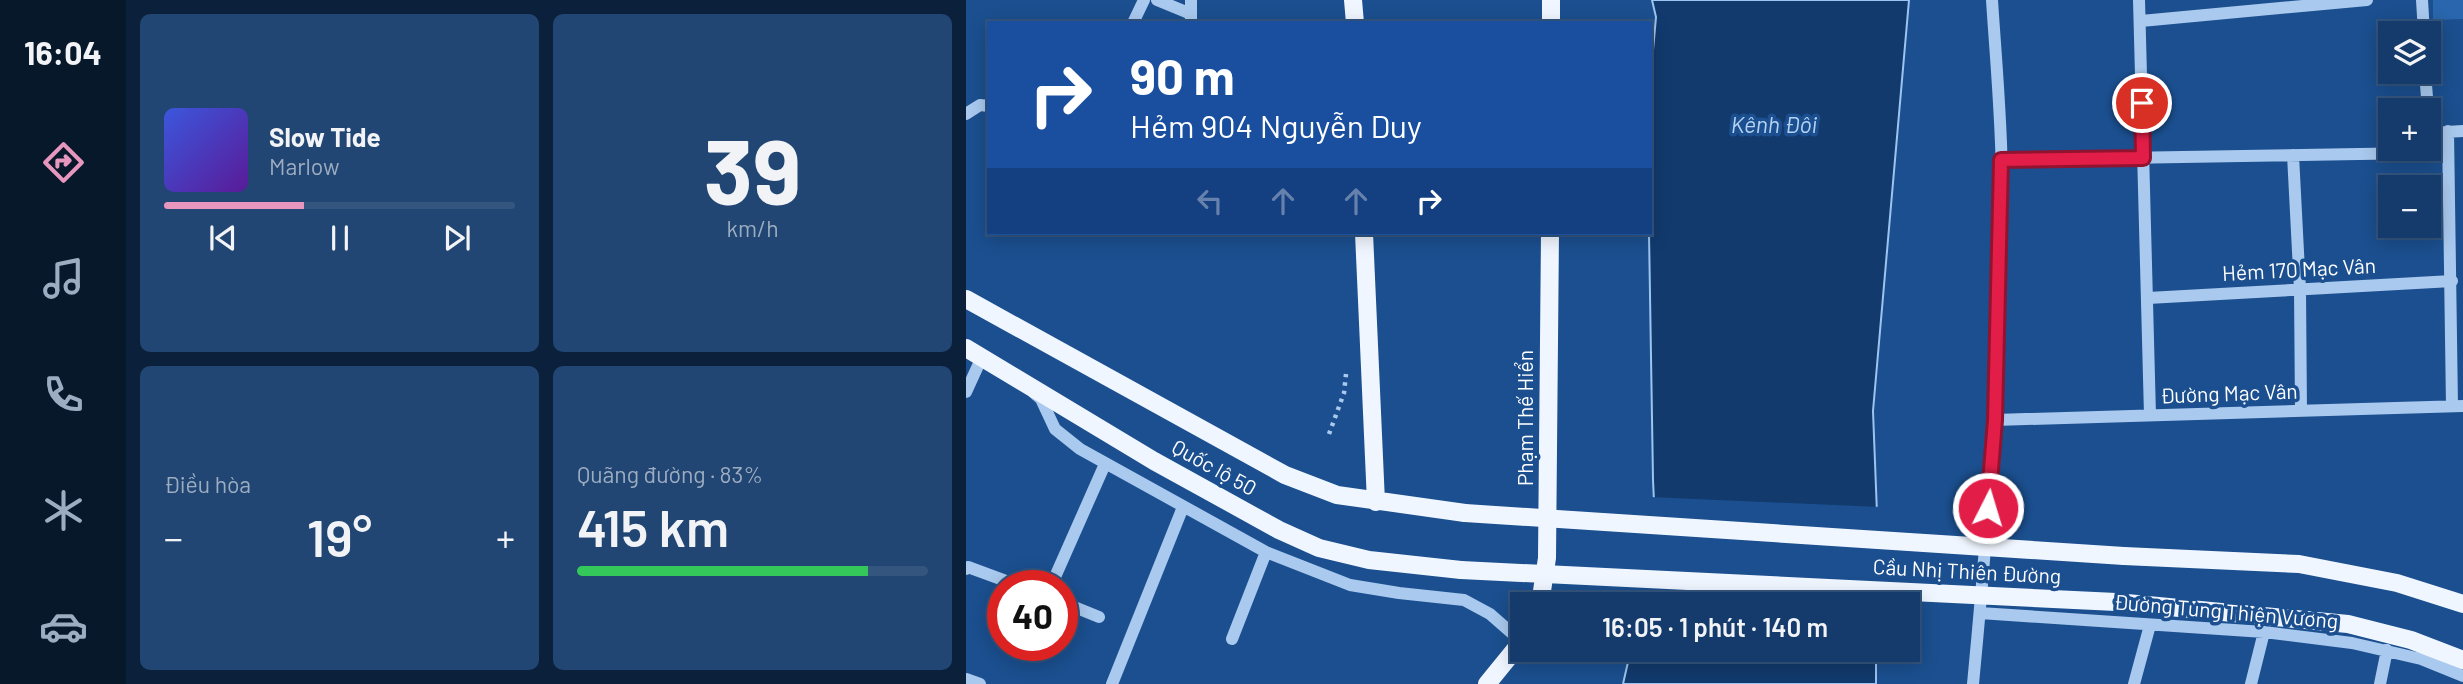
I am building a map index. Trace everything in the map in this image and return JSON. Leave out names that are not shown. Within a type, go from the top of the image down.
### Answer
[{"type":"main road","points":[[1353,0],[1354,21]]},
{"type":"main road","points":[[1551,0],[1551,21]]},
{"type":"main road","points":[[1364,235],[1376,502]]},
{"type":"main road","name":"Phạm Thế Hiển","points":[[1542,592],[1547,558],[1550,235]]},
{"type":"main road","name":"Quốc lộ 50","points":[[966,299],[1284,475],[1337,495],[1465,513]]},
{"type":"main road","name":"Quốc lộ 50","points":[[966,348],[1154,461],[1279,530],[1319,548],[1369,560],[1461,570]]},
{"type":"main road","name":"Cầu Nhị Thiên Đường","points":[[1465,513],[2124,556],[2299,564],[2397,583],[2463,604]]},
{"type":"main road","name":"Cầu Nhị Thiên Đường","points":[[1461,570],[2116,602],[2199,609],[2347,624],[2411,640],[2463,660]]},
{"type":"main road","points":[[1488,684],[1510,657]]},
{"type":"street","points":[[1134,21],[1144,0]]},
{"type":"street","points":[[1157,0],[1191,18],[1191,0]]},
{"type":"street","points":[[1973,684],[1995,420],[2001,160],[1993,0]]},
{"type":"street","points":[[2139,0],[2150,415]]},
{"type":"street","points":[[2141,21],[2367,0]]},
{"type":"street","points":[[2422,0],[2423,21]]},
{"type":"street","points":[[966,114],[979,105],[987,106]]},
{"type":"street","points":[[2441,131],[2463,131]]},
{"type":"street","points":[[2448,131],[2458,406]]},
{"type":"street","points":[[2001,160],[2378,152]]},
{"type":"street","points":[[2293,155],[2300,290],[2301,411]]},
{"type":"street","name":"Hẻm 170 Mạc Vân","points":[[2148,298],[2452,281]]},
{"type":"street","points":[[966,392],[982,357]]},
{"type":"street","points":[[1024,383],[1041,399],[1055,429],[1105,464],[1266,552],[1350,585],[1464,600],[1490,614],[1510,632]]},
{"type":"street","name":"Đường Mạc Vân","points":[[1995,420],[2458,406]]},
{"type":"street","points":[[1058,570],[1105,464]]},
{"type":"street","points":[[1112,684],[1183,507]]},
{"type":"street","points":[[1232,639],[1266,552]]},
{"type":"street","points":[[966,569],[968,567],[987,574]]},
{"type":"street","points":[[1078,609],[1099,617]]},
{"type":"street","name":"Đường Tùng Thiện Vương","points":[[1980,613],[2264,632],[2352,643],[2421,659],[2463,676]]},
{"type":"street","points":[[2134,684],[2150,625]]},
{"type":"street","points":[[2251,684],[2264,632]]},
{"type":"street","points":[[2380,684],[2387,650]]},
{"type":"street","points":[[966,679],[980,684]]},
{"type":"path","points":[[1329,434],[1345,393],[1347,371]]},
{"type":"water","name":"Kênh Đôi","points":[[1652,0],[1909,0],[1873,411],[1882,592],[1649,592],[1657,565],[1649,235],[1652,235],[1652,62],[1656,17]]},
{"type":"water","points":[[1628,662],[1876,662],[1876,684],[1623,684]]},
{"type":"pier","points":[[1650,497],[1880,507],[1886,592],[1645,592],[1653,565]]},
{"type":"building","points":[[2433,0],[2463,0],[2463,19],[2433,20]]},
{"type":"route","points":[[1988,508],[1995,420],[2001,160],[2143,158],[2142,103]]}]
